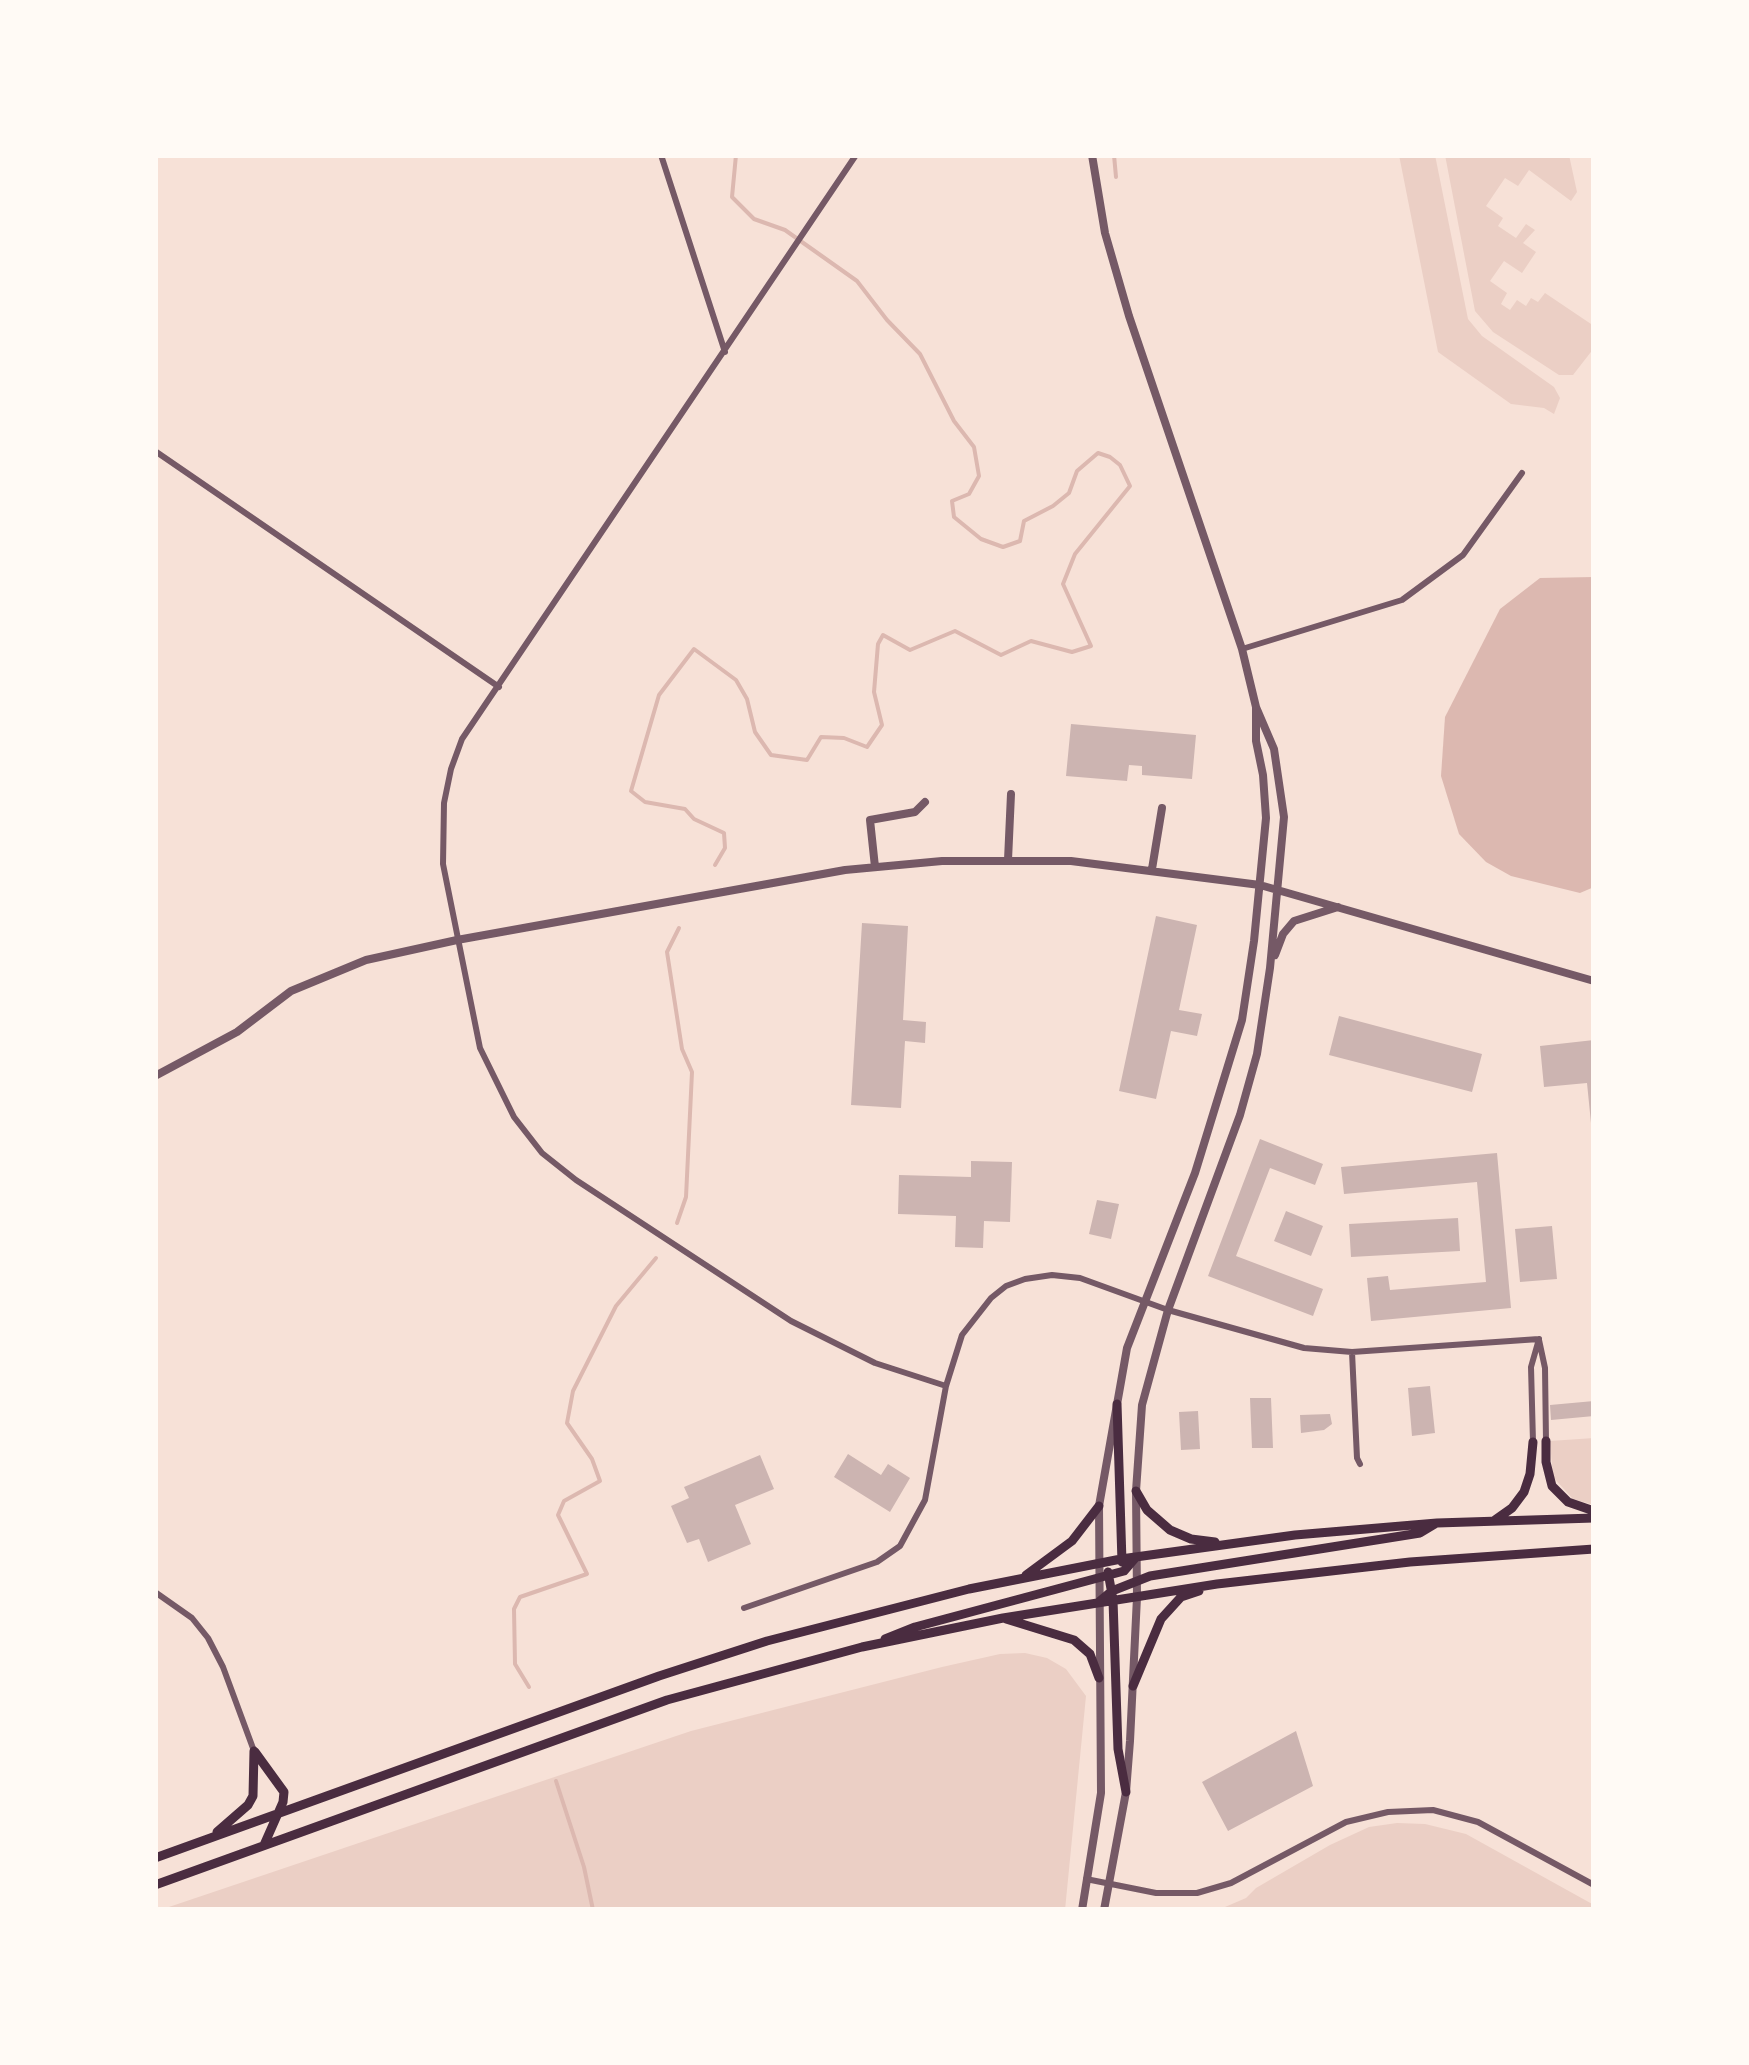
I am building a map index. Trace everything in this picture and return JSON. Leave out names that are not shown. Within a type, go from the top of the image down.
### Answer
[{"type":"main road","points":[[1116,1404],[1122,1559],[1137,1596]]},
{"type":"main road","points":[[1546,1441],[1552,1486],[1568,1502],[1594,1514]]},
{"type":"main road","points":[[1494,1520],[1512,1508],[1524,1492],[1533,1442]]},
{"type":"main road","points":[[1136,1491],[1147,1510],[1170,1530],[1191,1539],[1228,1544]]},
{"type":"main road","points":[[1024,1577],[1072,1541],[1099,1506]]},
{"type":"main road","points":[[155,1858],[544,1716],[767,1641],[1024,1577],[1228,1544],[1436,1523],[1594,1514]]},
{"type":"main road","points":[[155,1884],[667,1700],[862,1648],[1100,1602],[1133,1581],[1420,1533],[1436,1523]]},
{"type":"main road","points":[[1112,1595],[1137,1596],[1428,1561],[1594,1549]]},
{"type":"main road","points":[[862,1648],[915,1627],[1124,1571],[1136,1557]]},
{"type":"main road","points":[[1100,1562],[1112,1595],[1118,1748],[1126,1792]]},
{"type":"main road","points":[[1132,1686],[1154,1630],[1171,1605],[1181,1597],[1217,1584]]},
{"type":"main road","points":[[1003,1618],[1074,1640],[1090,1654],[1098,1678]]},
{"type":"main road","points":[[254,1751],[284,1792],[284,1802],[264,1844]]},
{"type":"main road","points":[[208,1838],[248,1805],[255,1786],[254,1751]]},
{"type":"street","points":[[661,155],[725,352]]},
{"type":"street","points":[[856,155],[462,739],[450,769],[444,803],[443,864],[480,1048],[514,1116],[542,1153],[576,1180],[791,1321],[875,1363],[946,1386]]},
{"type":"street","points":[[1092,155],[1105,233],[1129,316],[1242,649],[1256,708],[1274,749],[1284,830],[1257,1054],[1242,1108],[1168,1310],[1142,1405],[1133,1581]]},
{"type":"street","points":[[155,451],[499,686]]},
{"type":"street","points":[[1242,649],[1402,600],[1463,556],[1522,474]]},
{"type":"street","points":[[1100,1562],[1099,1506],[1127,1348],[1194,1178],[1242,1020],[1266,818],[1256,708]]},
{"type":"street","points":[[1008,860],[1011,794]]},
{"type":"street","points":[[875,866],[871,819],[915,812],[925,802]]},
{"type":"street","points":[[1152,869],[1162,808]]},
{"type":"street","points":[[155,1076],[238,1032],[290,991],[366,960],[457,940],[875,866],[1071,861],[1260,885],[1594,981]]},
{"type":"street","points":[[1270,968],[1283,934],[1294,921],[1342,906]]},
{"type":"street","points":[[744,1608],[877,1562],[900,1546],[925,1500],[946,1386],[962,1336],[975,1314],[1006,1286],[1025,1279],[1052,1275],[1080,1278],[1168,1310],[1304,1348],[1352,1352],[1538,1339]]},
{"type":"street","points":[[1538,1339],[1545,1368],[1546,1441]]},
{"type":"street","points":[[1533,1442],[1531,1367],[1538,1339]]},
{"type":"street","points":[[1352,1352],[1360,1464]]},
{"type":"street","points":[[1082,1910],[1101,1793],[1098,1678],[1104,1576]]},
{"type":"street","points":[[155,1592],[192,1618],[208,1638],[254,1751]]},
{"type":"street","points":[[1104,1910],[1126,1792],[1137,1596]]},
{"type":"street","points":[[1086,1879],[1180,1894],[1214,1889],[1346,1822],[1366,1815],[1433,1810],[1478,1822],[1594,1885]]},
{"type":"shaded area","points":[[1399,155],[1435,155],[1468,319],[1482,336],[1554,387],[1560,398],[1554,414],[1544,408],[1511,404],[1438,352]]},
{"type":"shaded area","points":[[1445,155],[1569,155],[1577,192],[1571,201],[1529,170],[1518,186],[1505,178],[1486,206],[1503,218],[1498,226],[1516,238],[1526,224],[1535,230],[1523,243],[1536,252],[1522,273],[1504,261],[1490,281],[1507,293],[1501,304],[1510,310],[1517,300],[1526,306],[1531,298],[1538,302],[1545,293],[1594,326],[1594,348],[1573,375],[1559,375],[1493,332],[1475,311]]},
{"type":"shaded area","points":[[1594,577],[1594,887],[1580,893],[1511,876],[1486,862],[1459,834],[1441,776],[1445,717],[1500,609],[1540,578]]},
{"type":"shaded area","points":[[1594,1438],[1594,1505],[1573,1499],[1553,1477],[1550,1441]]},
{"type":"shaded area","points":[[1025,1653],[1047,1658],[1066,1669],[1086,1696],[1065,1910],[160,1910],[691,1731],[942,1667],[1000,1654]]},
{"type":"shaded area","points":[[1425,1824],[1466,1834],[1594,1905],[1594,1910],[1218,1910],[1246,1898],[1256,1888],[1330,1845],[1369,1827]]},
{"type":"building","points":[[1071,724],[1196,735],[1192,779],[1142,775],[1142,766],[1129,765],[1127,781],[1066,776]]},
{"type":"building","points":[[1156,916],[1197,925],[1179,1010],[1202,1014],[1197,1036],[1171,1031],[1156,1099],[1119,1091]]},
{"type":"building","points":[[862,923],[908,926],[903,1020],[926,1022],[925,1043],[905,1041],[901,1108],[851,1105]]},
{"type":"building","points":[[1339,1016],[1482,1054],[1472,1092],[1329,1055]]},
{"type":"building","points":[[1594,1040],[1591,1123],[1587,1083],[1544,1087],[1540,1046]]},
{"type":"building","points":[[1260,1139],[1323,1164],[1315,1185],[1270,1168],[1236,1256],[1323,1289],[1313,1316],[1208,1276]]},
{"type":"building","points":[[1497,1153],[1511,1308],[1371,1321],[1367,1278],[1388,1276],[1390,1290],[1486,1282],[1477,1182],[1344,1194],[1341,1167]]},
{"type":"building","points":[[971,1161],[1012,1162],[1010,1222],[984,1221],[983,1248],[955,1247],[956,1216],[898,1214],[899,1175],[971,1177]]},
{"type":"building","points":[[1097,1200],[1119,1204],[1111,1239],[1089,1234]]},
{"type":"building","points":[[1286,1211],[1323,1226],[1311,1256],[1274,1241]]},
{"type":"building","points":[[1458,1218],[1460,1251],[1351,1257],[1349,1224]]},
{"type":"building","points":[[1552,1226],[1557,1279],[1520,1282],[1515,1229]]},
{"type":"building","points":[[1430,1386],[1435,1433],[1412,1436],[1408,1388]]},
{"type":"building","points":[[1250,1398],[1271,1398],[1273,1448],[1252,1448]]},
{"type":"building","points":[[1594,1401],[1594,1416],[1551,1420],[1550,1405]]},
{"type":"building","points":[[1198,1411],[1200,1449],[1181,1450],[1179,1412]]},
{"type":"building","points":[[1330,1414],[1332,1424],[1324,1430],[1301,1433],[1300,1415]]},
{"type":"building","points":[[848,1454],[881,1475],[888,1464],[910,1478],[890,1512],[834,1477]]},
{"type":"building","points":[[760,1455],[774,1489],[735,1505],[751,1544],[708,1562],[699,1539],[687,1543],[671,1506],[689,1498],[684,1487]]},
{"type":"building","points":[[1296,1731],[1313,1786],[1228,1831],[1202,1782]]},
{"type":"waterway","points":[[715,865],[725,848],[724,833],[694,819],[685,809],[645,802],[631,791],[659,695],[694,649],[736,680],[747,699],[755,732],[771,755],[807,760],[821,737],[844,738],[867,747],[882,725],[874,692],[878,644],[883,635],[910,650],[955,631],[1001,655],[1031,641],[1072,652],[1091,646],[1063,584],[1075,554],[1130,486],[1120,465],[1098,453],[1077,471],[1069,493],[1024,521],[1020,541],[1003,547],[981,539],[954,517],[952,501],[969,494],[979,476],[974,447],[954,421],[920,354],[857,281],[785,230],[754,219],[732,197],[736,155]]},
{"type":"waterway","points":[[1114,155],[1116,177]]},
{"type":"waterway","points":[[677,1223],[686,1197],[692,1072],[682,1049],[667,952],[679,928]]},
{"type":"waterway","points":[[529,1687],[515,1664],[514,1609],[520,1597],[587,1574],[558,1515],[564,1501],[600,1481],[592,1459],[567,1423],[573,1391],[616,1306],[656,1258]]},
{"type":"waterway","points":[[556,1781],[584,1867],[593,1910]]}]
